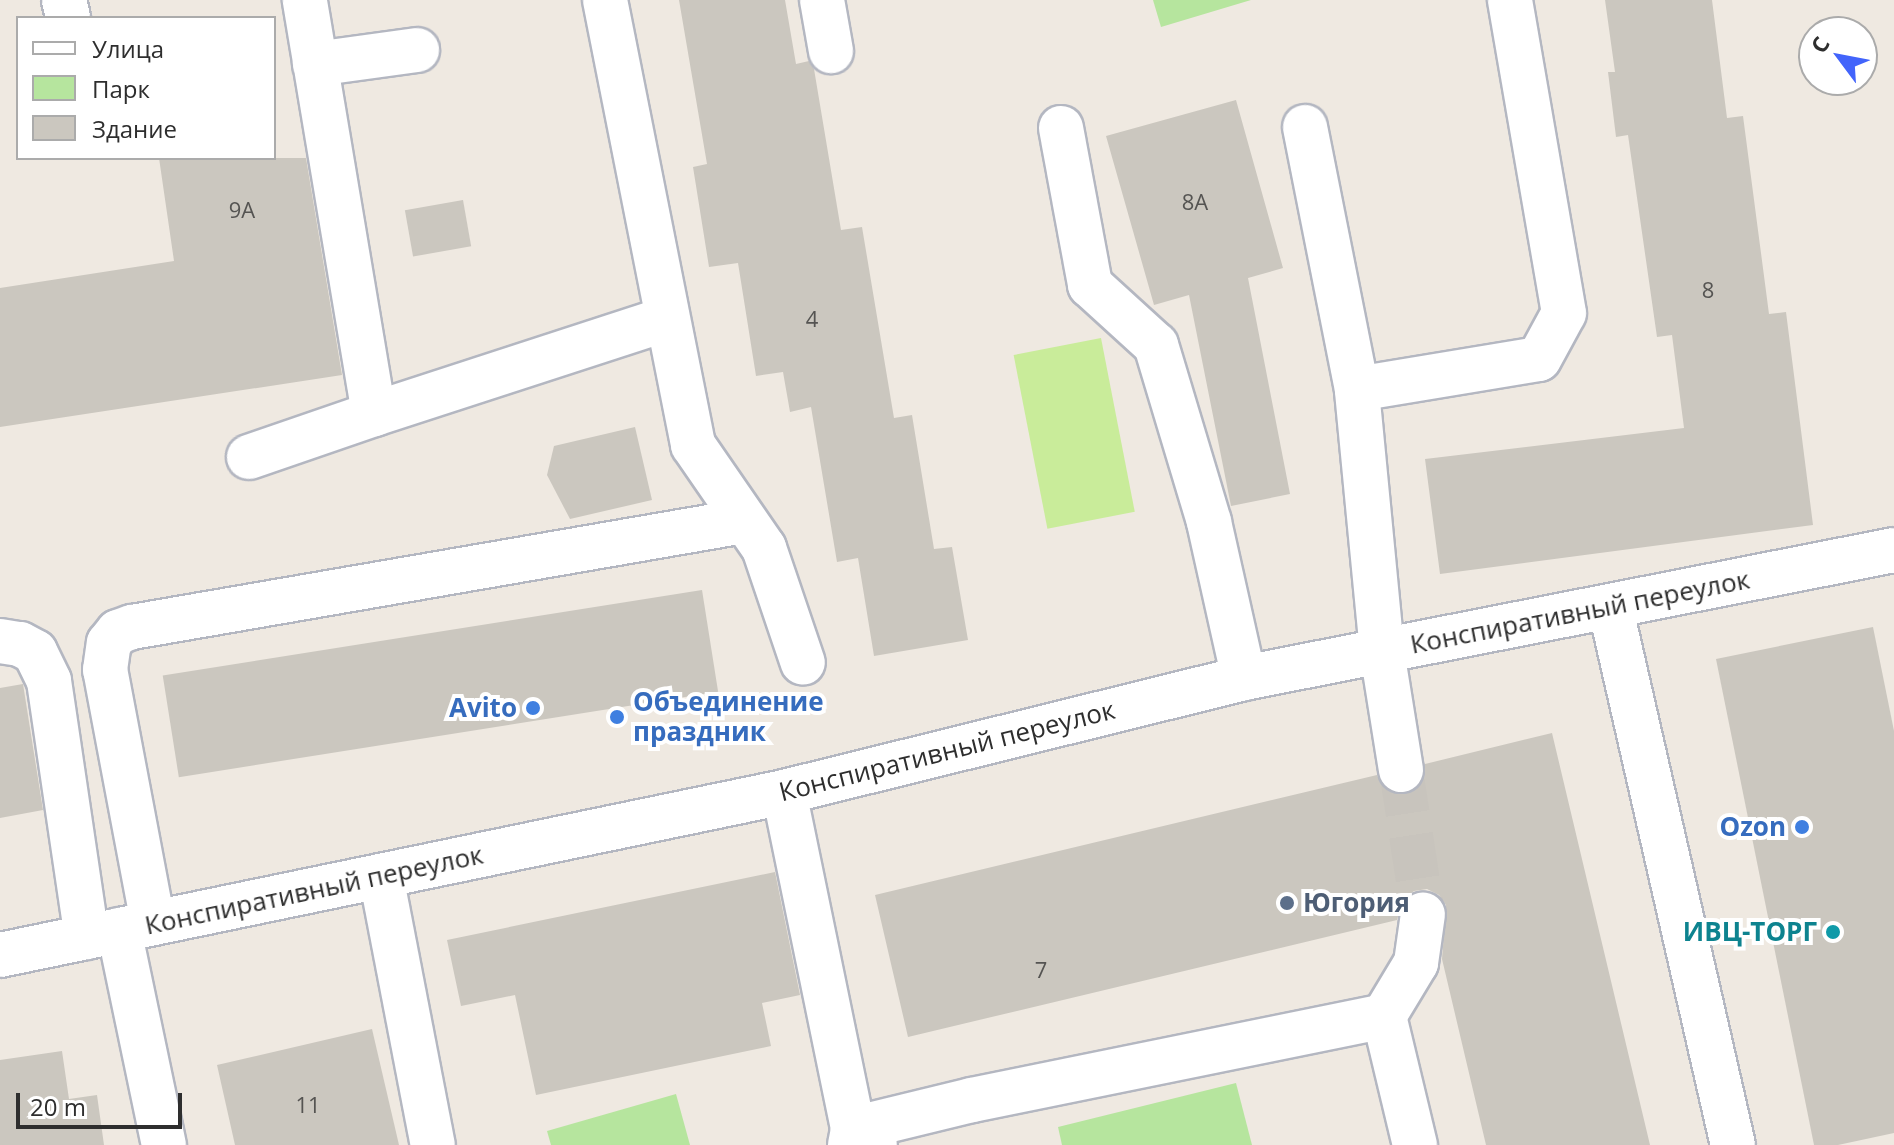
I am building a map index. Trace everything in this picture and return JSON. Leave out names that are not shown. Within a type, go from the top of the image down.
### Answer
[{"type":"street","points":[[305,0],[374,414]]},
{"type":"street","points":[[605,0],[693,445],[764,548],[803,663]]},
{"type":"street","points":[[822,0],[831,51]]},
{"type":"street","points":[[1357,389],[1539,359],[1564,313],[1510,0]]},
{"type":"street","points":[[315,64],[417,50]]},
{"type":"street","points":[[1305,127],[1357,389],[1382,651],[1401,770]]},
{"type":"street","points":[[1061,128],[1090,285],[1156,345],[1209,522],[1244,678]]},
{"type":"street","points":[[249,457],[667,319]]},
{"type":"street","points":[[120,930],[105,670],[109,643],[118,632],[132,627],[744,521]]},
{"type":"street","name":"Конспиративный переулок","points":[[0,955],[784,792],[1244,678],[1894,550]]},
{"type":"street","points":[[1610,606],[1733,1145]]},
{"type":"street","points":[[0,641],[20,644],[35,652],[49,681],[120,930],[164,1145]]},
{"type":"street","points":[[784,792],[859,1140],[972,1100],[1384,1016]]},
{"type":"street","points":[[381,876],[433,1145]]},
{"type":"street","points":[[1415,1145],[1384,1016],[1416,963],[1423,914]]},
{"type":"green space","points":[[1153,0],[1251,0],[1161,27]]},
{"type":"green space","points":[[1101,338],[1135,512],[1047,529],[1014,355]]},
{"type":"green space","points":[[1236,1083],[1252,1145],[1062,1145],[1058,1127]]},
{"type":"green space","points":[[676,1094],[690,1145],[551,1145],[547,1131]]},
{"type":"building","points":[[679,0],[785,0],[796,64],[809,61],[814,69],[841,230],[862,227],[894,418],[912,415],[934,549],[952,547],[968,640],[874,656],[858,558],[837,562],[811,407],[790,412],[783,372],[756,376],[738,263],[709,267],[693,167],[707,164]]},
{"type":"building","points":[[1605,0],[1712,0],[1727,118],[1743,116],[1769,314],[1786,312],[1813,525],[1440,574],[1425,459],[1684,428],[1672,335],[1657,337],[1628,135],[1616,137],[1608,72],[1615,72]]},
{"type":"building","points":[[1236,100],[1283,268],[1248,278],[1290,494],[1231,506],[1189,295],[1154,305],[1106,136]]},
{"type":"building","points":[[306,158],[342,375],[0,427],[0,288],[174,261],[159,160]]},
{"type":"building","points":[[463,200],[471,246],[413,257],[405,210]]},
{"type":"building","points":[[635,427],[652,500],[570,519],[547,475],[554,446]]},
{"type":"building","points":[[702,590],[718,692],[179,777],[163,675]]},
{"type":"building","name":"ИВЦ-ТОРГ","points":[[1873,627],[1894,731],[1894,1133],[1838,1145],[1814,1145],[1716,659]]},
{"type":"building","points":[[23,684],[43,810],[0,818],[0,688]]},
{"type":"building","points":[[1552,733],[1650,1145],[1486,1145],[1442,959],[1446,905],[1439,895],[1427,889],[1414,891],[1404,898],[1397,920],[908,1037],[875,895],[1377,775],[1382,786],[1391,793],[1406,794],[1416,790],[1424,780],[1425,764]]},
{"type":"building","points":[[775,872],[800,995],[762,1003],[771,1046],[536,1095],[515,995],[461,1006],[447,940]]},
{"type":"building","points":[[372,1029],[399,1145],[235,1145],[217,1065]]},
{"type":"building","points":[[62,1051],[69,1099],[97,1095],[104,1145],[0,1145],[0,1060]]},
{"type":"tunnel","points":[[1401,770],[1423,914]]},
{"type":"place","name":"Avito","points":[[533,708]]},
{"type":"place","name":"Объединение праздник","points":[[617,717]]},
{"type":"place","name":"Ozon","points":[[1802,827]]},
{"type":"place","name":"Югория","points":[[1287,903]]},
{"type":"place","name":"ИВЦ-ТОРГ","points":[[1833,932]]}]
